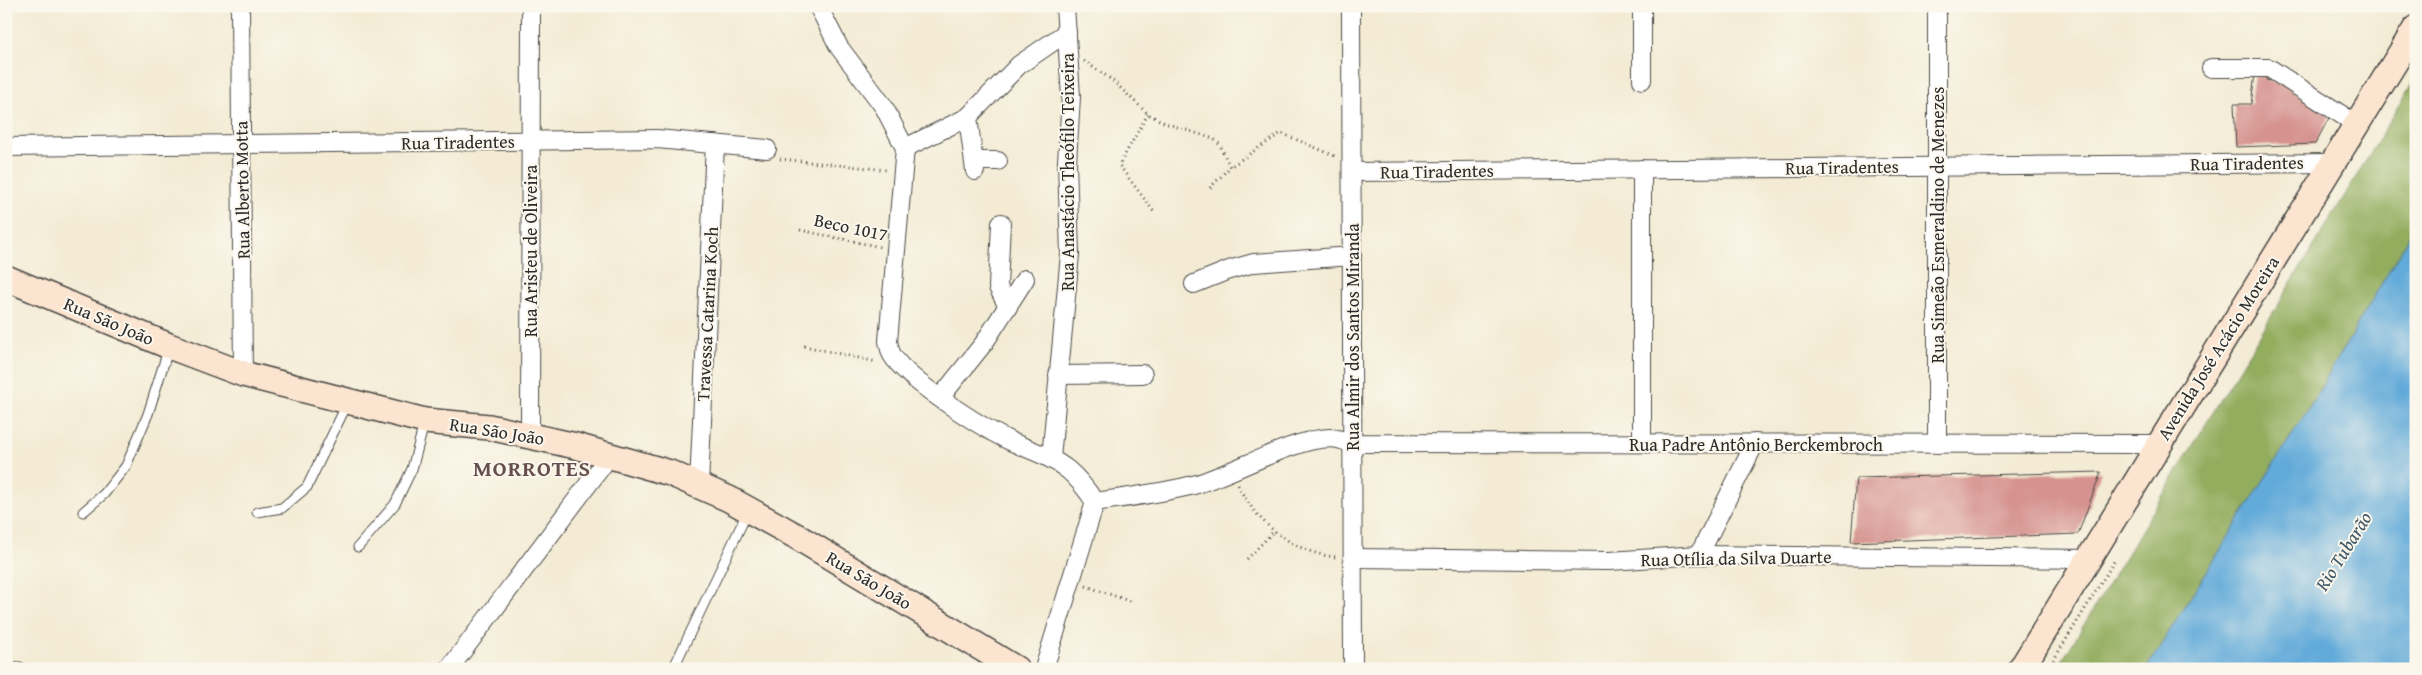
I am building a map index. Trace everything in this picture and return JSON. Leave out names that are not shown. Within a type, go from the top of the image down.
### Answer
[{"type":"main road","name":"Avenida José Acácio Moreira","points":[[2021,669],[2416,28]]},
{"type":"main road","name":"Rua São João","points":[[6,278],[169,346],[243,374],[425,421],[490,427],[611,454],[699,485],[748,510],[1000,665]]},
{"type":"street","name":"Rua Alberto Motta","points":[[240,6],[243,374]]},
{"type":"street","name":"Rua Aristeu de Oliveira","points":[[530,436],[531,6]]},
{"type":"street","points":[[818,6],[839,47],[884,107],[905,148],[888,340],[892,356],[940,398],[992,432],[1050,458],[1082,483],[1095,502],[1044,669]]},
{"type":"street","name":"Rua Anastácio Theófilo Teixeira","points":[[1050,458],[1070,254],[1067,162],[1071,98],[1065,6]]},
{"type":"street","name":"Rua Almir dos Santos Miranda","points":[[1351,6],[1354,669]]},
{"type":"street","points":[[1642,6],[1642,80]]},
{"type":"street","name":"Rua Simeão Esmeraldino de Menezes","points":[[1937,6],[1937,444]]},
{"type":"street","points":[[905,148],[968,117],[1019,65],[1067,32]]},
{"type":"street","points":[[2211,68],[2269,68],[2356,124]]},
{"type":"street","points":[[968,117],[975,166],[998,161]]},
{"type":"street","name":"Rua Tiradentes","points":[[6,147],[657,139],[767,148]]},
{"type":"street","name":"Travessa Catarina Koch","points":[[699,485],[715,144]]},
{"type":"street","name":"Rua Tiradentes","points":[[1352,168],[1642,169],[2332,163]]},
{"type":"street","points":[[1642,169],[1642,444]]},
{"type":"street","points":[[1001,223],[998,287],[1008,307]]},
{"type":"street","points":[[1194,284],[1229,270],[1254,263],[1352,256]]},
{"type":"street","points":[[940,398],[984,343],[1025,279]]},
{"type":"street","points":[[1058,375],[1143,374]]},
{"type":"street","name":"Rua Padre Antônio Berckembroch","points":[[1095,502],[1163,492],[1231,472],[1292,447],[1316,440],[1333,438],[1353,443],[2159,444]]},
{"type":"street","points":[[1699,555],[1754,444]]},
{"type":"street","points":[[449,669],[611,454]]},
{"type":"street","name":"Rua Otília da Silva Duarte","points":[[1353,558],[1610,561],[1699,555],[2089,559]]},
{"type":"street","points":[[2014,669],[2021,669]]},
{"type":"lane","points":[[83,512],[104,494],[126,466],[148,414],[169,346]]},
{"type":"lane","points":[[257,512],[282,508],[307,487],[349,401]]},
{"type":"lane","points":[[358,547],[395,504],[412,469],[425,421]]},
{"type":"lane","points":[[673,669],[748,510]]},
{"type":"lane","points":[[6,666],[20,667]]},
{"type":"path","points":[[1067,52],[1112,80],[1148,114],[1165,123],[1214,139],[1220,145],[1230,167]]},
{"type":"path","points":[[1148,114],[1119,165],[1154,212]]},
{"type":"path","points":[[1210,188],[1230,167],[1281,133],[1352,168]]},
{"type":"path","points":[[767,148],[774,158],[904,172]]},
{"type":"path","name":"Beco 1017","points":[[800,230],[896,251]]},
{"type":"path","points":[[804,346],[881,363],[892,356]]},
{"type":"path","points":[[1231,472],[1242,494],[1258,516],[1274,531],[1300,548],[1314,553],[1353,558]]},
{"type":"path","points":[[1247,559],[1274,531]]},
{"type":"path","points":[[1071,581],[1132,602]]},
{"type":"green space","points":[[2416,78],[2416,225],[2310,406],[2146,669],[2057,669]]},
{"type":"water","name":"Rio Tubarão","points":[[2416,225],[2416,650],[2407,669],[2146,669],[2310,406]]},
{"type":"building","points":[[2255,74],[2268,75],[2266,80],[2282,83],[2330,116],[2315,144],[2236,147],[2234,104],[2251,104]]},
{"type":"building","points":[[2101,472],[2078,534],[1851,542],[1856,478]]},
{"type":"district","name":"MORROTES","points":[[532,468]]}]
